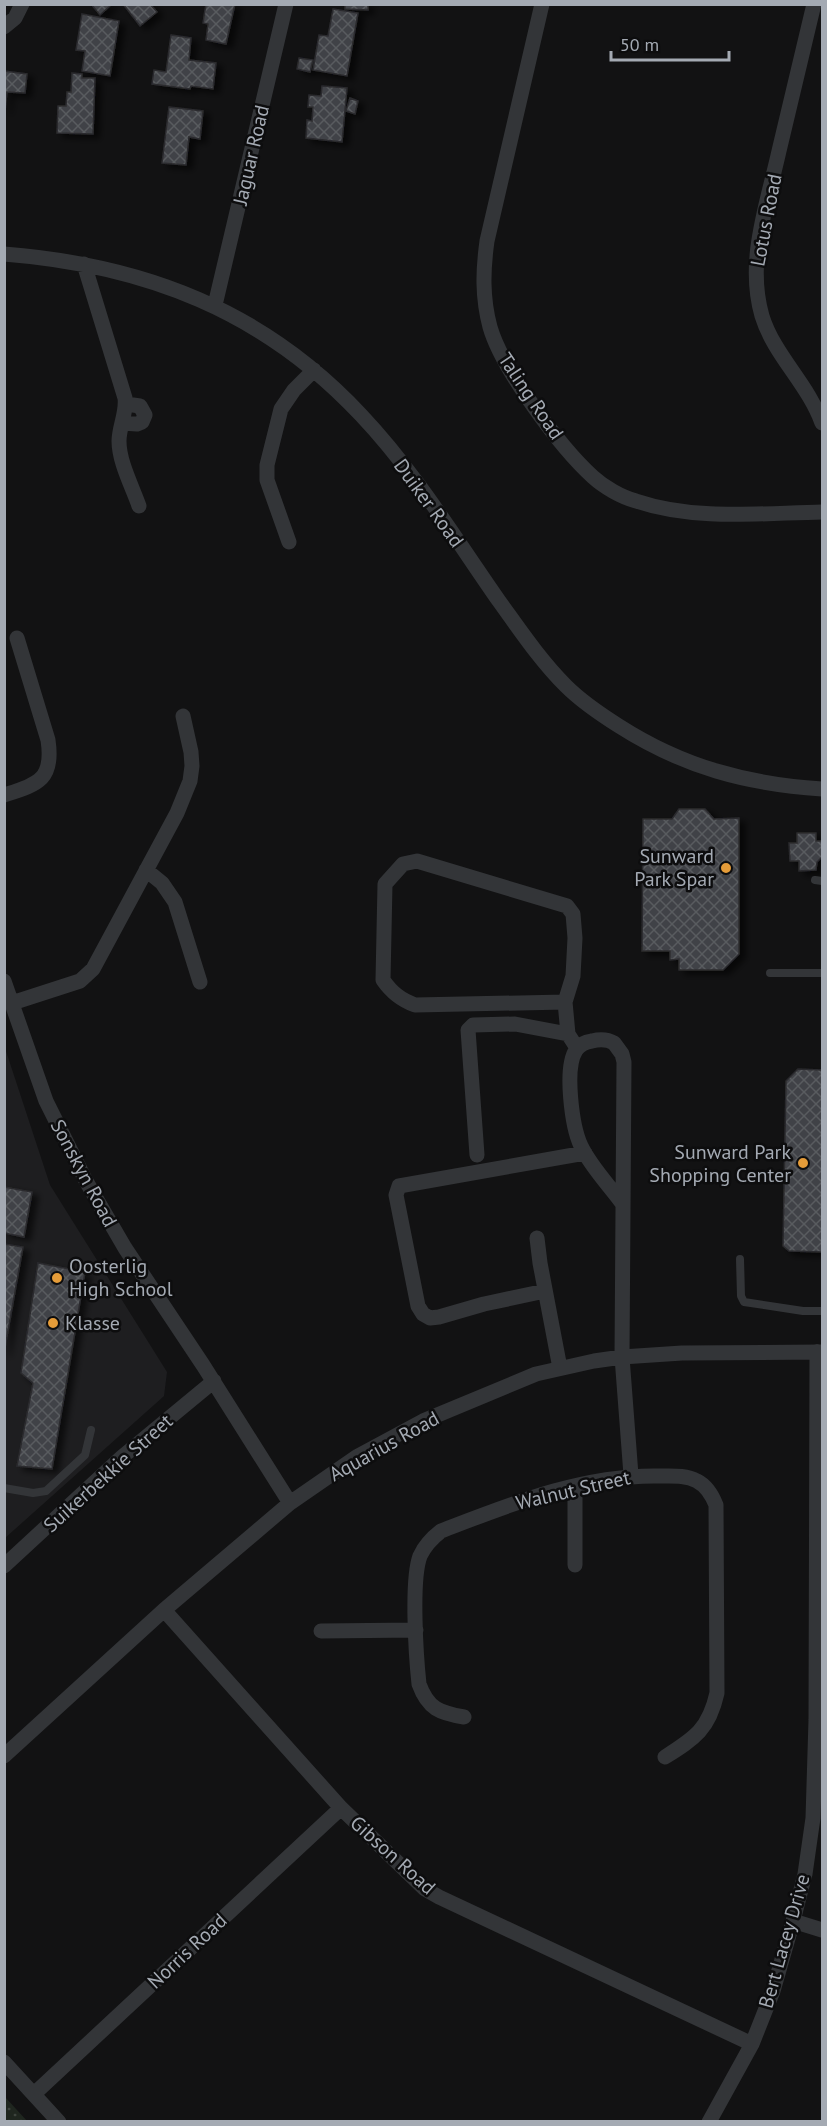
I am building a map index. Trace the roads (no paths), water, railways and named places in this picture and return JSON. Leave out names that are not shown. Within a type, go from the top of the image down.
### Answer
[{"type":"street","points":[[4,27],[15,18],[22,4]]},
{"type":"street","name":"Jaguar Road","points":[[215,305],[286,4]]},
{"type":"street","name":"Taling Road","points":[[542,4],[489,230],[484,264],[485,306],[498,348],[539,412],[579,462],[594,478],[633,501],[687,512],[822,512]]},
{"type":"street","name":"Lotus Road","points":[[814,4],[762,224],[755,270],[763,320],[775,343],[814,402],[822,423]]},
{"type":"street","name":"Duiker Road","points":[[4,254],[84,264],[146,279],[215,305],[276,341],[314,370],[361,415],[404,466],[529,644],[574,693],[632,735],[696,766],[738,779],[785,787],[822,789]]},
{"type":"street","points":[[84,264],[126,404],[120,450],[139,506]]},
{"type":"street","points":[[289,542],[267,480],[267,465],[281,409],[294,390],[314,370]]},
{"type":"street","points":[[122,423],[137,424],[142,422],[145,415],[140,406],[126,404]]},
{"type":"street","points":[[4,795],[43,779],[50,767],[51,757],[17,638]]},
{"type":"street","points":[[12,1003],[85,978],[93,969],[177,813],[190,781],[191,752],[183,716]]},
{"type":"street","points":[[565,1002],[415,1005],[404,1001],[391,991],[383,980],[385,884],[402,864],[417,861],[567,906],[573,914],[575,938],[573,976],[565,1002],[568,1034],[578,1048]]},
{"type":"street","points":[[146,870],[162,883],[176,902],[200,982]]},
{"type":"street","name":"Sonskyn Road","points":[[4,981],[46,1101],[86,1181],[124,1248],[214,1381],[290,1503]]},
{"type":"street","points":[[477,1155],[468,1030],[470,1026],[515,1024],[568,1034]]},
{"type":"street","points":[[622,1203],[585,1153],[576,1131],[571,1065],[578,1048],[591,1041],[604,1040],[614,1043],[622,1054],[625,1072],[622,1357],[631,1475]]},
{"type":"street","points":[[545,1291],[484,1304],[439,1317],[430,1318],[423,1314],[418,1306],[396,1190],[399,1186],[585,1153]]},
{"type":"street","points":[[537,1238],[560,1368]]},
{"type":"street","name":"Aquarius Road","points":[[4,1756],[164,1610],[290,1503],[358,1456],[423,1421],[536,1374],[622,1357],[682,1353],[820,1352]]},
{"type":"street","name":"Bert Lacey Drive","points":[[709,2121],[752,2044],[772,1991],[805,1874],[818,1802],[816,1720],[820,1352]]},
{"type":"street","name":"Suikerbekkie Street","points":[[5,1565],[122,1457],[214,1381]]},
{"type":"street","name":"Walnut Street","points":[[464,1717],[438,1711],[422,1693],[418,1671],[416,1572],[421,1554],[432,1538],[441,1531],[512,1504],[575,1486],[631,1475],[688,1477],[705,1486],[713,1497],[718,1517],[718,1677],[714,1707],[702,1731],[665,1757]]},
{"type":"street","points":[[575,1486],[576,1565]]},
{"type":"street","name":"Gibson Road","points":[[164,1610],[341,1808],[414,1880],[439,1897],[752,2044]]},
{"type":"street","points":[[321,1631],[416,1630]]},
{"type":"street","name":"Norris Road","points":[[34,2094],[341,1808]]},
{"type":"street","points":[[793,1921],[822,1930]]},
{"type":"street","points":[[4,2062],[58,2121]]},
{"type":"lane","points":[[770,973],[822,973]]},
{"type":"lane","points":[[740,1260],[741,1296],[744,1302],[804,1311],[822,1311]]},
{"type":"lane","points":[[4,1488],[33,1493],[46,1491],[85,1455],[92,1430]]},
{"type":"place","name":"Sunward Park Spar","points":[[726,868]]},
{"type":"place","name":"Sunward Park Shopping Center","points":[[803,1163]]},
{"type":"place","name":"Oosterlig High School","points":[[57,1278]]},
{"type":"place","name":"Klasse","points":[[53,1323]]}]
